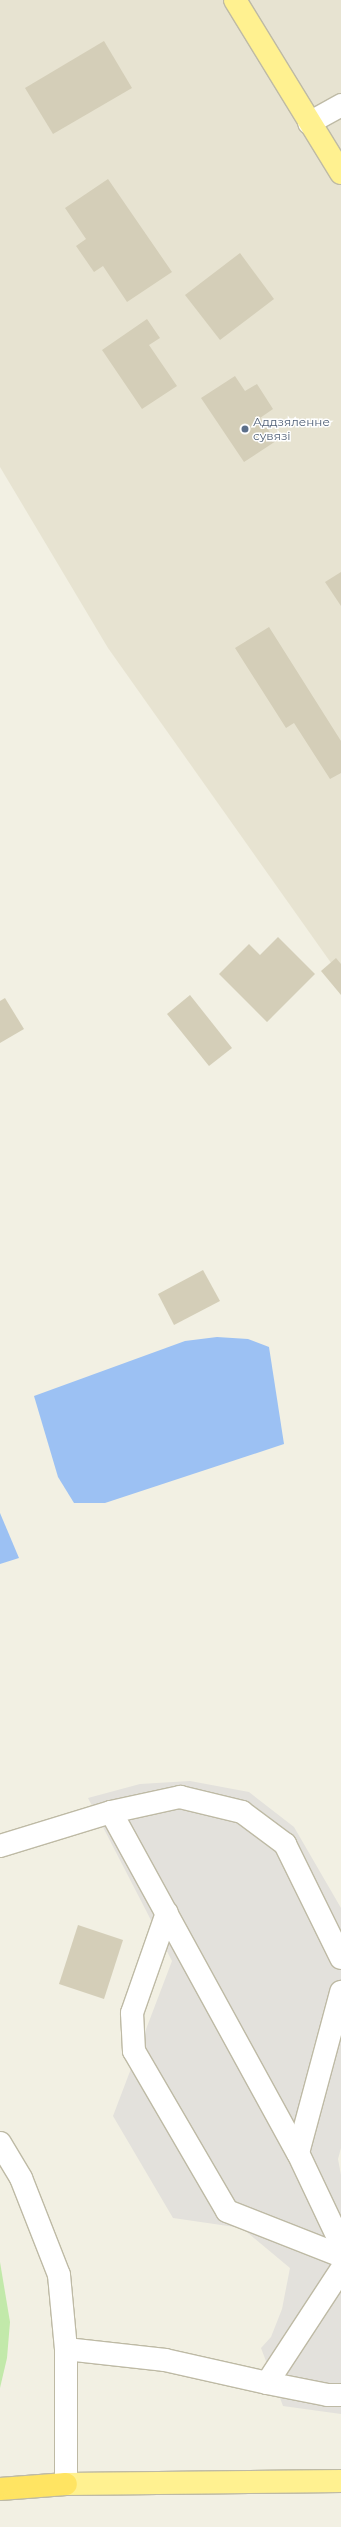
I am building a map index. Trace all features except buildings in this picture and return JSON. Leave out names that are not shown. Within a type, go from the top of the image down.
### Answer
[{"type":"highway","points":[[0,2489],[66,2484]]},
{"type":"main road","points":[[235,0],[341,173]]},
{"type":"main road","points":[[66,2484],[341,2481]]},
{"type":"street","points":[[309,123],[341,105]]},
{"type":"street","points":[[0,1846],[111,1812],[180,1797],[242,1812],[285,1844],[341,1958]]},
{"type":"street","points":[[111,1812],[298,2153],[341,2244]]},
{"type":"street","points":[[167,1913],[132,2013],[134,2051],[227,2211],[341,2256]]},
{"type":"street","points":[[298,2153],[341,1992]]},
{"type":"street","points":[[0,2143],[21,2178],[59,2276],[66,2349],[66,2484]]},
{"type":"street","points":[[267,2383],[341,2270]]},
{"type":"street","points":[[66,2349],[165,2360],[267,2383],[328,2395],[341,2395]]},
{"type":"shaded area","points":[[0,0],[341,0],[341,977],[108,648],[0,467]]},
{"type":"shaded area","points":[[190,1781],[249,1792],[294,1827],[341,1908],[341,2148],[338,2159],[341,2175],[341,2414],[283,2406],[261,2348],[271,2337],[282,2309],[290,2268],[242,2228],[173,2218],[113,2116],[172,1961],[88,1798],[140,1784]]},
{"type":"green space","points":[[0,2262],[10,2322],[7,2358],[0,2388]]},
{"type":"water","points":[[217,1337],[248,1339],[269,1347],[284,1444],[105,1503],[74,1503],[58,1477],[34,1396],[185,1341]]},
{"type":"water","points":[[0,1513],[19,1558],[0,1564]]},
{"type":"place","name":"Аддзяленне сувязі","points":[[245,429]]}]
